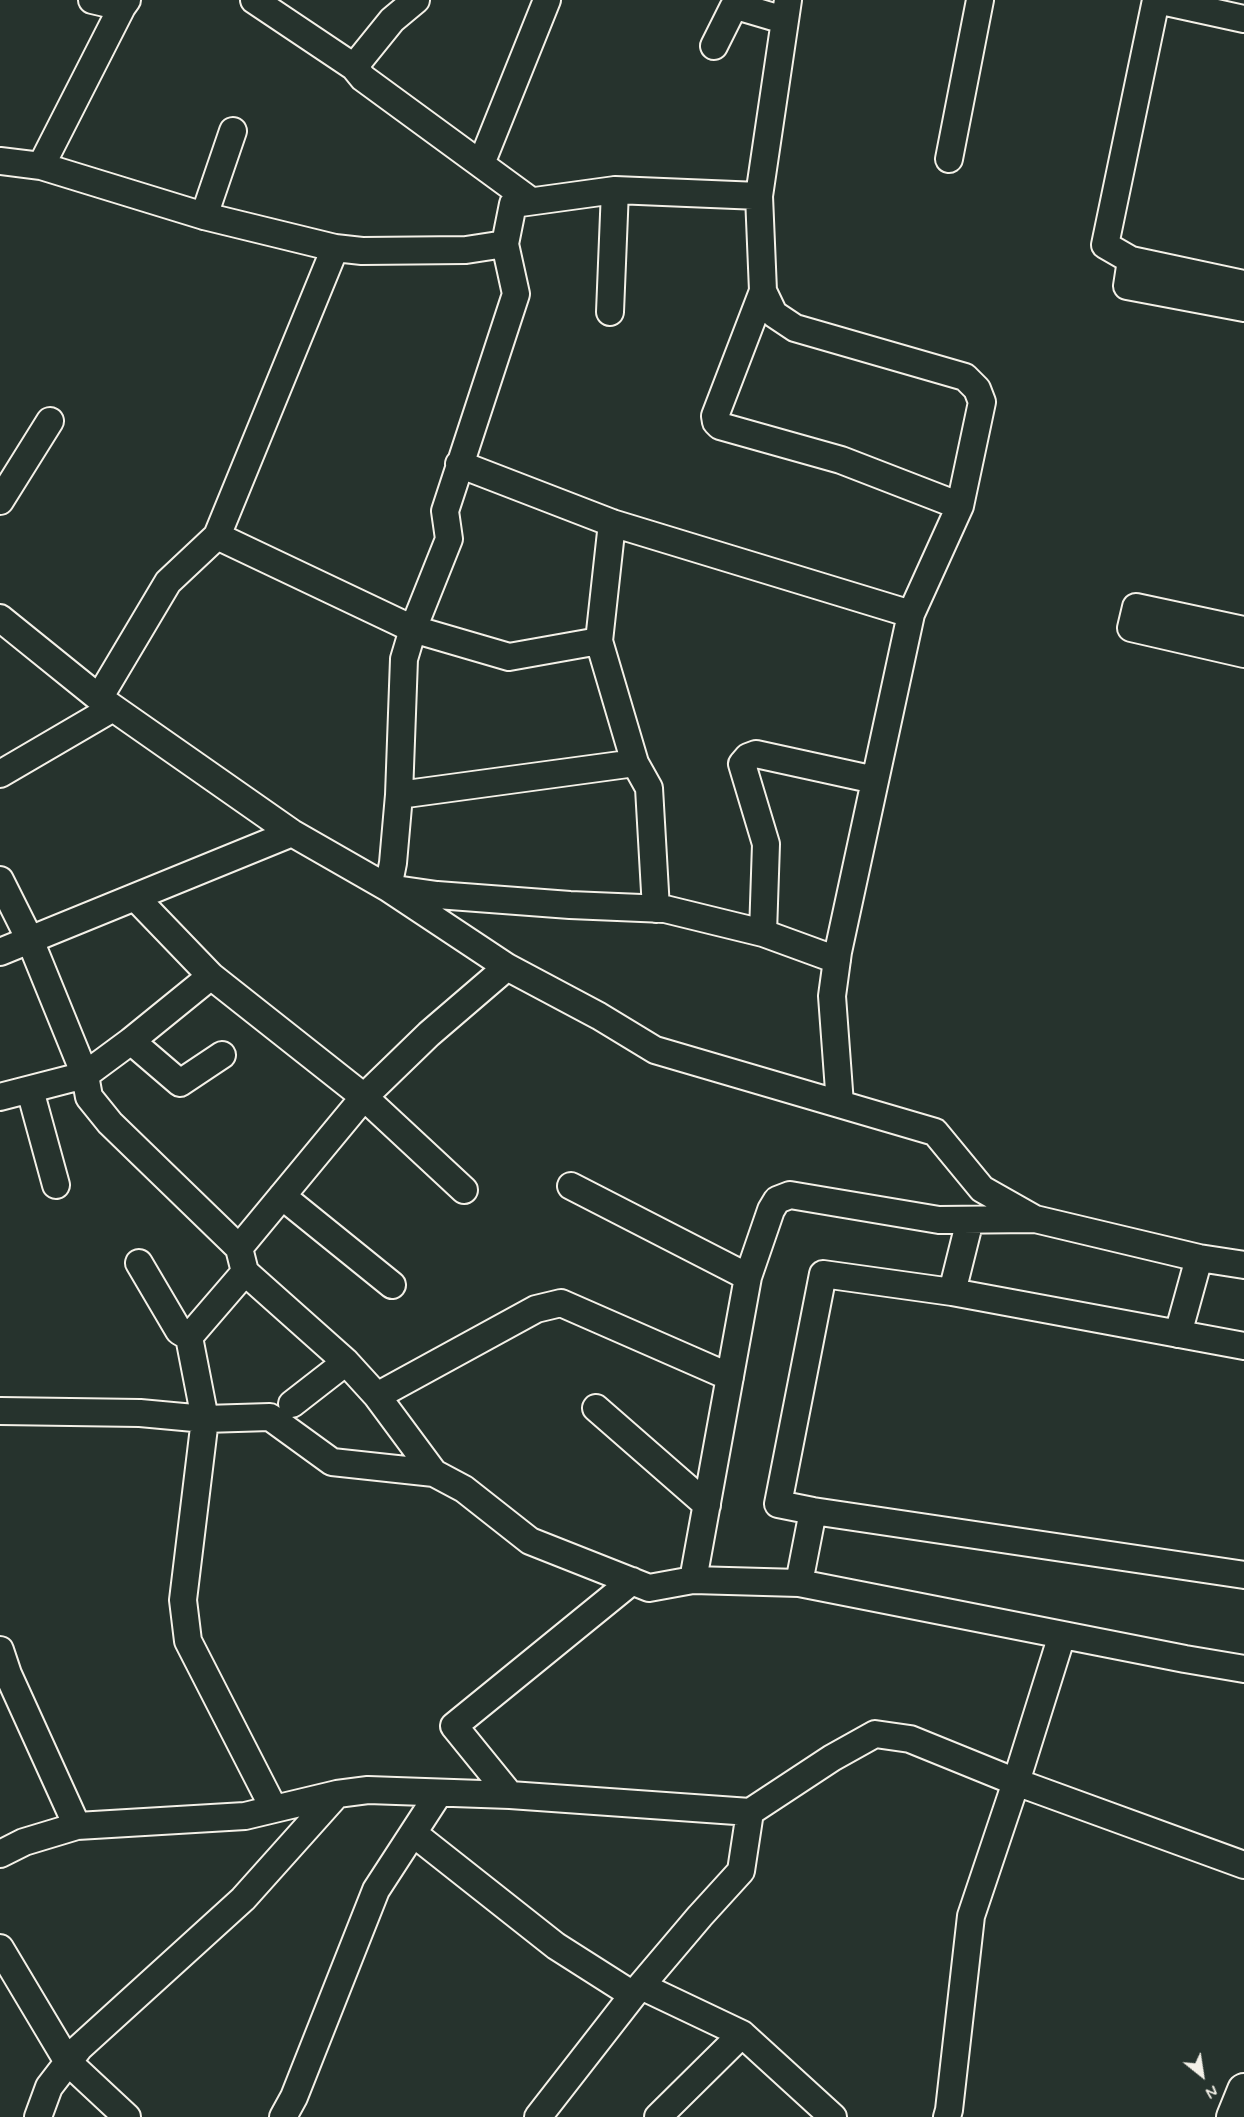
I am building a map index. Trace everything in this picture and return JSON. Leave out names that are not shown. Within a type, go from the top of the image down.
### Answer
[{"type":"main road","points":[[1233,2117],[1244,2090]]},
{"type":"street","points":[[41,165],[124,3],[92,0]]},
{"type":"street","points":[[254,0],[354,67],[363,78],[531,201]]},
{"type":"street","points":[[354,67],[392,21],[416,0]]},
{"type":"street","points":[[481,164],[547,0]]},
{"type":"street","points":[[949,159],[980,0]]},
{"type":"street","points":[[1244,19],[1157,0],[1105,245],[1131,260],[1244,284]]},
{"type":"street","points":[[714,46],[733,8],[786,10],[759,196],[763,291],[774,314],[795,328],[965,377],[977,389],[982,402],[960,506],[911,614],[837,960],[832,996],[840,1104]]},
{"type":"street","points":[[204,216],[233,131]]},
{"type":"street","points":[[0,161],[41,165],[204,216],[335,248],[362,251],[466,250],[505,244]]},
{"type":"street","points":[[388,888],[393,862],[399,795],[404,659],[413,629],[449,539],[445,511],[516,294],[505,244],[513,204],[615,190],[759,196]]},
{"type":"street","points":[[610,312],[615,190]]},
{"type":"street","points":[[0,774],[106,703],[168,582],[217,536],[335,248]]},
{"type":"street","points":[[1131,260],[1127,286],[1244,309]]},
{"type":"street","points":[[763,291],[715,416],[716,422],[720,426],[841,460],[960,506]]},
{"type":"street","points":[[0,501],[50,421]]},
{"type":"street","points":[[459,465],[612,523],[911,614]]},
{"type":"street","points":[[612,523],[599,641],[635,763],[649,789],[656,909]]},
{"type":"street","points":[[217,536],[413,629],[509,657],[599,641]]},
{"type":"street","points":[[1244,630],[1136,607],[1131,628],[1244,655],[1244,667]]},
{"type":"street","points":[[0,618],[106,703],[292,833],[388,888],[507,967],[599,1016],[655,1050],[935,1132],[982,1189],[1035,1219]]},
{"type":"street","points":[[763,933],[766,844],[742,764],[748,757],[756,754],[875,780]]},
{"type":"street","points":[[399,795],[635,763]]},
{"type":"street","points":[[0,952],[292,833]]},
{"type":"street","points":[[0,880],[30,940],[85,1075],[89,1097],[110,1123],[242,1260],[346,1362],[377,1396],[434,1473]]},
{"type":"street","points":[[388,888],[436,895],[656,909],[763,933],[837,960]]},
{"type":"street","points":[[135,897],[212,976],[364,1097],[464,1190]]},
{"type":"street","points":[[189,1338],[282,1196],[364,1097],[429,1034],[507,967]]},
{"type":"street","points":[[0,1096],[85,1075],[212,976]]},
{"type":"street","points":[[131,1041],[180,1083],[222,1055]]},
{"type":"street","points":[[30,1090],[56,1185]]},
{"type":"street","points":[[571,1186],[748,1277]]},
{"type":"street","points":[[693,1580],[748,1277],[771,1210],[777,1200],[790,1195],[939,1220],[1035,1219],[1199,1258],[1244,1265]]},
{"type":"street","points":[[282,1196],[392,1285]]},
{"type":"street","points":[[952,1292],[970,1220]]},
{"type":"street","points":[[1178,1334],[1199,1258]]},
{"type":"street","points":[[140,1263],[179,1331],[189,1338],[205,1419],[183,1600],[188,1641],[274,1809]]},
{"type":"street","points":[[1244,1346],[952,1292],[823,1274],[778,1504],[1244,1575]]},
{"type":"street","points":[[377,1396],[536,1309],[561,1303],[730,1377]]},
{"type":"street","points":[[292,1404],[346,1362]]},
{"type":"street","points":[[596,1408],[707,1505]]},
{"type":"street","points":[[0,1411],[140,1413],[205,1419],[270,1417],[332,1462],[434,1473],[464,1489],[530,1541],[649,1588],[693,1580],[799,1583],[1244,1669]]},
{"type":"street","points":[[799,1583],[813,1511]]},
{"type":"street","points":[[510,1795],[454,1726],[632,1581]]},
{"type":"street","points":[[947,2117],[971,1916],[1062,1635]]},
{"type":"street","points":[[0,1650],[8,1674],[77,1826]]},
{"type":"street","points":[[0,1854],[24,1842],[77,1826],[245,1816],[337,1794],[368,1790],[510,1795],[750,1812],[832,1758],[875,1734],[910,1739],[1016,1782],[1244,1865]]},
{"type":"street","points":[[284,2117],[376,1890],[439,1793]]},
{"type":"street","points":[[38,2117],[49,2087],[79,2048],[243,1899],[337,1794]]},
{"type":"street","points":[[538,2117],[637,1990],[741,1871],[750,1812]]},
{"type":"street","points":[[413,1833],[556,1946],[637,1990],[742,2034],[833,2117]]},
{"type":"street","points":[[0,1948],[68,2062],[127,2117]]},
{"type":"street","points":[[658,2117],[742,2034]]}]
